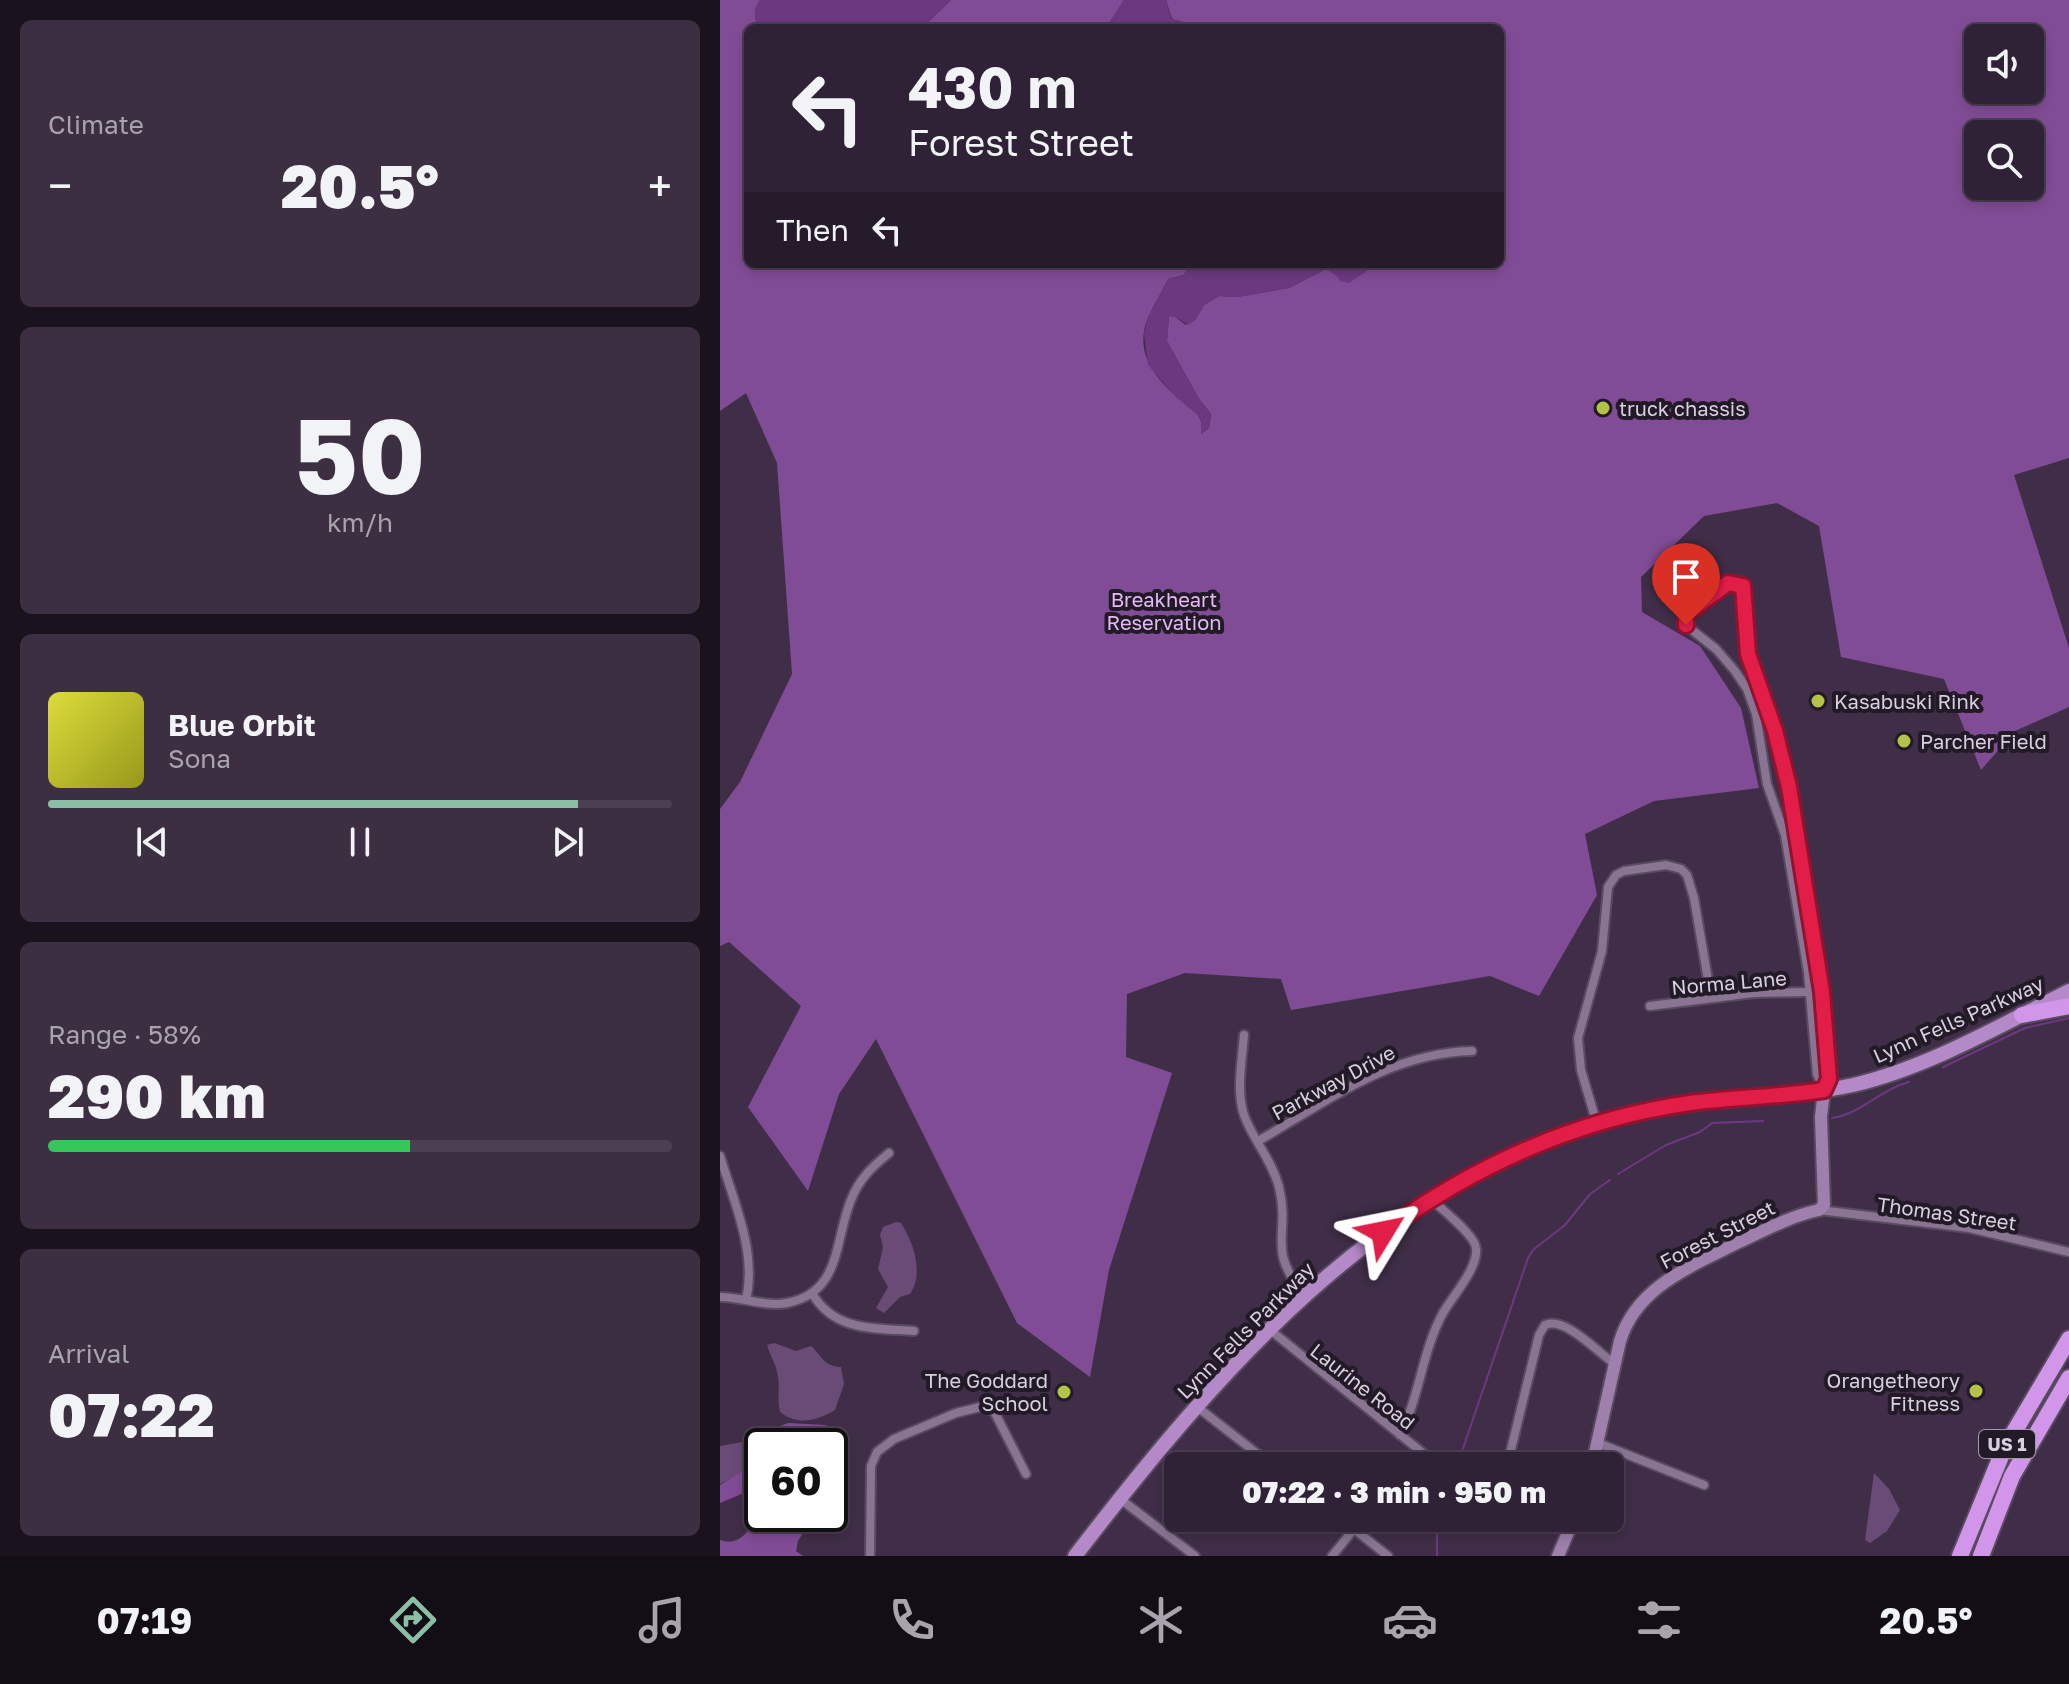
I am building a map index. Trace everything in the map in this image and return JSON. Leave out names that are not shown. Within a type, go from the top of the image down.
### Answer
[{"type":"highway","points":[[2022,1015],[2069,1006]]},
{"type":"highway","name":"US 1","points":[[1960,1556],[1996,1465],[2069,1339]]},
{"type":"highway","name":"US 1","points":[[1981,1556],[2012,1476],[2069,1378]]},
{"type":"main road","name":"Lynn Fells Parkway","points":[[1075,1556],[1196,1406],[1269,1329],[1370,1241],[1431,1199],[1507,1156],[1597,1124],[1683,1104],[1824,1090],[1901,1071],[2069,991]]},
{"type":"street","points":[[1819,1210],[1825,1202],[1821,1117],[1830,1070],[1822,992],[1789,787],[1748,654],[1743,586],[1728,583],[1686,614],[1684,621],[1716,649],[1742,680],[1756,714],[1767,784],[1785,835],[1811,992],[1817,1074],[1824,1090]]},
{"type":"street","points":[[1742,680],[1755,675]]},
{"type":"street","points":[[1763,755],[1780,752]]},
{"type":"street","points":[[1597,1124],[1581,1070],[1578,1038],[1602,951],[1608,887],[1616,875],[1666,865],[1681,869],[1687,875],[1694,898],[1711,997]]},
{"type":"street","name":"Norma Lane","points":[[1650,1006],[1711,997],[1811,992]]},
{"type":"street","points":[[1244,1035],[1242,1107],[1272,1167],[1280,1194],[1281,1255],[1290,1276],[1305,1296]]},
{"type":"street","name":"Parkway Drive","points":[[1258,1141],[1397,1063],[1432,1054],[1472,1051]]},
{"type":"street","points":[[720,1297],[776,1304],[788,1303],[812,1293],[836,1260],[847,1210],[858,1185],[869,1168],[889,1153]]},
{"type":"street","points":[[720,1156],[749,1255],[750,1282],[746,1300]]},
{"type":"street","points":[[1400,1435],[1411,1411],[1439,1322],[1476,1253],[1473,1240],[1431,1199]]},
{"type":"street","name":"Thomas Street","points":[[1819,1210],[1978,1229],[2069,1252]]},
{"type":"street","name":"Forest Street","points":[[1596,1452],[1623,1333],[1631,1316],[1666,1280],[1777,1224],[1819,1210]]},
{"type":"street","points":[[812,1293],[817,1303],[851,1326],[914,1331]]},
{"type":"street","points":[[1510,1452],[1543,1327],[1556,1322],[1566,1326],[1615,1364]]},
{"type":"street","name":"Laurine Road","points":[[1269,1329],[1421,1452]]},
{"type":"street","points":[[1196,1406],[1255,1452]]},
{"type":"street","points":[[870,1556],[871,1466],[877,1452],[894,1439],[969,1409],[987,1407],[996,1415],[1026,1474]]},
{"type":"street","points":[[1598,1443],[1704,1485]]},
{"type":"street","points":[[1119,1498],[1195,1556]]},
{"type":"street","points":[[1332,1556],[1352,1532]]},
{"type":"street","points":[[1358,1532],[1388,1556]]},
{"type":"street","points":[[1558,1556],[1568,1532]]},
{"type":"shaded area","points":[[760,0],[951,0],[926,24],[758,24],[756,7]]},
{"type":"shaded area","points":[[1124,0],[1166,0],[1171,19],[1184,24],[1109,24]]},
{"type":"shaded area","points":[[1188,268],[1371,268],[1349,283],[1340,281],[1326,269],[1289,288],[1237,297],[1219,296],[1204,305],[1189,325],[1169,317],[1167,341],[1199,399],[1211,414],[1209,428],[1201,434],[1201,420],[1197,414],[1176,397],[1148,365],[1144,334],[1148,318],[1168,279],[1184,275]]},
{"type":"shaded area","points":[[901,1223],[910,1240],[916,1258],[916,1277],[910,1294],[900,1297],[884,1313],[876,1308],[888,1287],[878,1269],[883,1247],[880,1235],[883,1227]]},
{"type":"shaded area","points":[[774,1343],[796,1351],[811,1346],[826,1363],[841,1367],[844,1384],[835,1410],[808,1420],[794,1419],[780,1412],[777,1373],[767,1345]]},
{"type":"shaded area","points":[[744,1442],[744,1472],[720,1484],[720,1446]]},
{"type":"shaded area","points":[[1874,1473],[1889,1489],[1900,1510],[1887,1531],[1870,1543],[1865,1540]]},
{"type":"green space","name":"Breakheart Reservation","points":[[720,0],[760,0],[755,15],[758,24],[744,24],[744,268],[1188,268],[1184,275],[1168,279],[1148,318],[1144,348],[1154,373],[1197,414],[1201,421],[1201,434],[1209,428],[1211,414],[1199,399],[1167,341],[1169,317],[1175,317],[1186,325],[1195,320],[1204,305],[1219,296],[1237,297],[1289,288],[1326,269],[1358,276],[1371,268],[1504,268],[1504,24],[1184,24],[1172,19],[1166,0],[2069,0],[2069,458],[2014,475],[2069,648],[2069,707],[2015,731],[1981,770],[1944,679],[1841,657],[1819,526],[1777,503],[1704,516],[1641,577],[1642,612],[1700,646],[1741,708],[1759,788],[1654,801],[1585,834],[1597,895],[1539,996],[1490,976],[1291,1010],[1281,979],[1185,973],[1127,994],[1126,1057],[1172,1073],[1109,1270],[1090,1377],[1017,1323],[876,1039],[839,1094],[808,1191],[748,1107],[801,1006],[729,942],[720,946],[720,809],[740,782],[792,674],[777,463],[746,393],[720,411]]},
{"type":"green space","points":[[951,0],[1124,0],[1109,24],[926,24]]},
{"type":"green space","points":[[788,1423],[830,1427],[830,1428],[775,1428]]},
{"type":"green space","points":[[744,1470],[744,1493],[720,1503],[720,1485]]},
{"type":"green space","points":[[747,1532],[804,1532],[796,1551],[803,1556],[720,1556],[720,1540],[728,1542]]},
{"type":"waterway","points":[[1943,1067],[2025,1028],[2069,1018]]},
{"type":"waterway","points":[[1832,1118],[1852,1112],[1909,1082]]},
{"type":"waterway","points":[[1618,1174],[1666,1145],[1700,1132],[1712,1123],[1763,1121]]},
{"type":"waterway","points":[[1462,1452],[1528,1258],[1533,1250],[1565,1225],[1590,1194],[1610,1180]]},
{"type":"waterway","points":[[1437,1532],[1437,1556]]},
{"type":"place","name":"truck chassis","points":[[1603,408]]},
{"type":"place","name":"Kasabuski Rink","points":[[1818,701]]},
{"type":"place","name":"Parcher Field","points":[[1904,741]]},
{"type":"place","name":"Orangetheory Fitness","points":[[1976,1391]]},
{"type":"place","name":"The Goddard School","points":[[1064,1392]]},
{"type":"route","points":[[1383,1232],[1454,1184],[1507,1156],[1573,1131],[1674,1106],[1824,1090],[1830,1070],[1812,926],[1789,787],[1775,731],[1748,654],[1743,586],[1728,583],[1686,614],[1686,625]]}]
